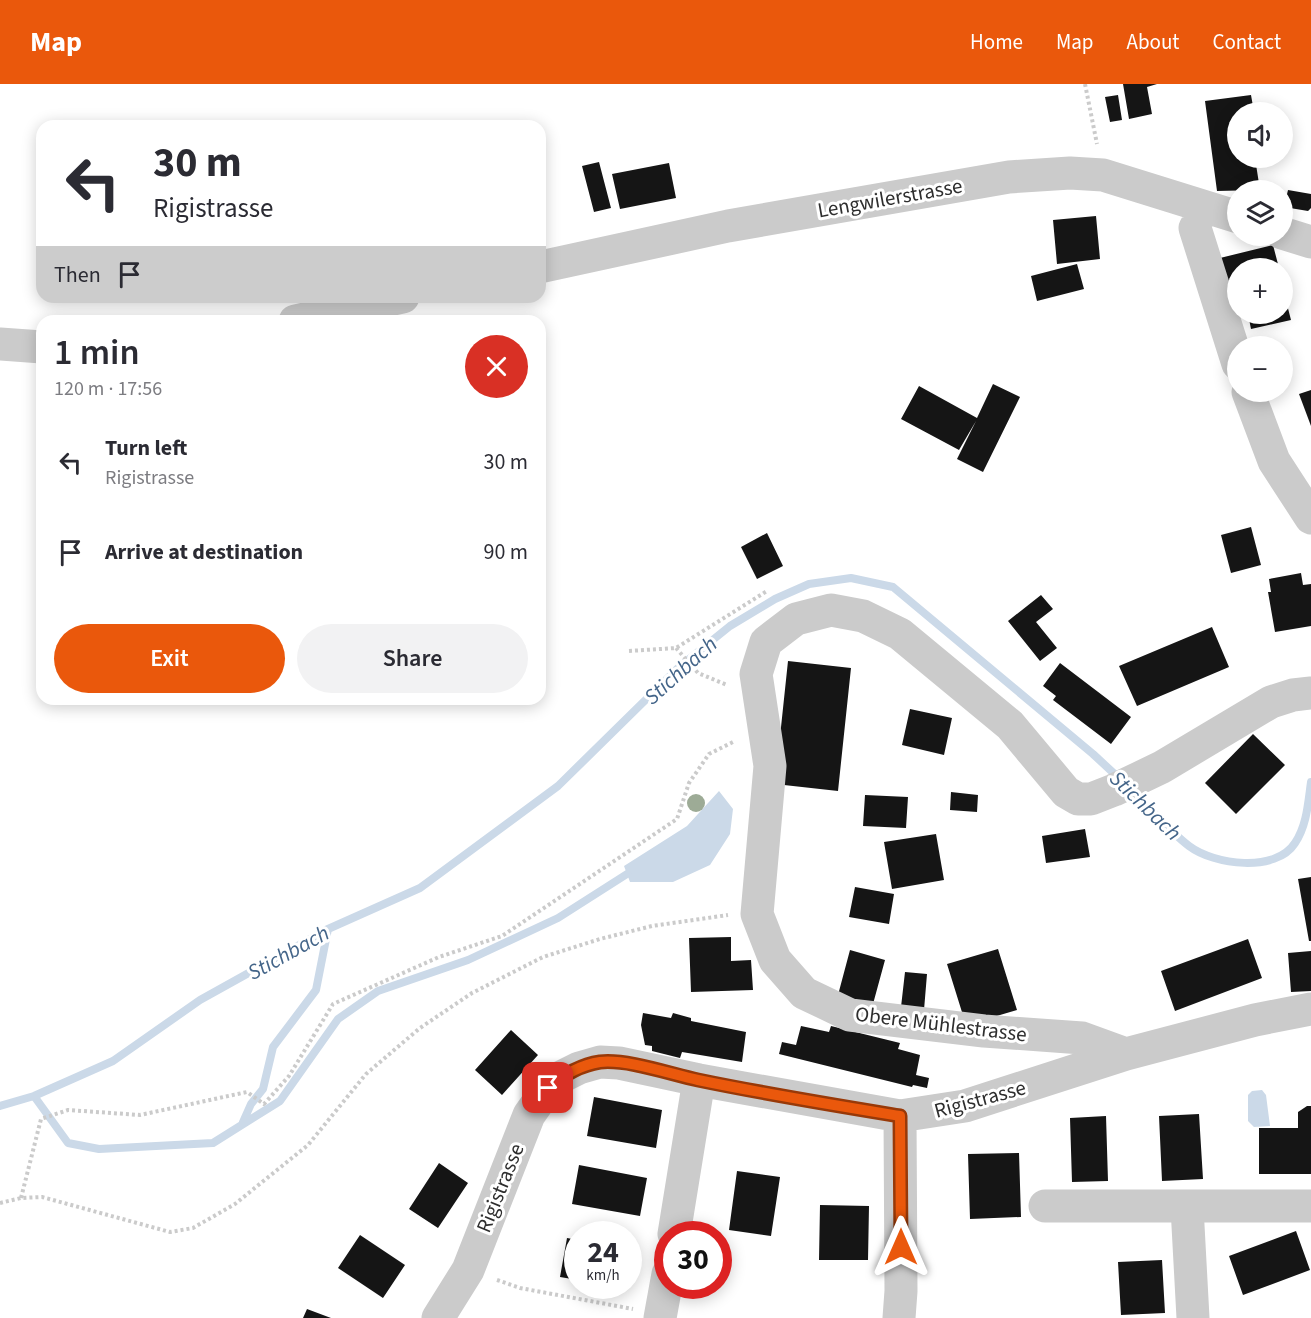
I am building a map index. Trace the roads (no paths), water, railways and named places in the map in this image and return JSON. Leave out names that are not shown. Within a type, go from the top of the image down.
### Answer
[{"type":"street","name":"Lengwilerstrasse","points":[[546,266],[728,226],[1009,177],[1070,173],[1103,175],[1227,214]]},
{"type":"street","points":[[1195,228],[1229,336]]},
{"type":"street","points":[[1293,236],[1311,242]]},
{"type":"street","points":[[322,315],[376,303]]},
{"type":"street","points":[[0,344],[36,347]]},
{"type":"street","points":[[1252,402],[1274,461],[1311,518]]},
{"type":"street","name":"Obere Mühlestrasse","points":[[1126,1054],[1083,1038],[984,1031],[850,1015],[804,993],[775,960],[757,914],[770,766],[756,674],[766,642],[796,619],[831,610],[863,616],[900,634],[1010,724],[1066,792],[1078,799],[1090,799],[1128,784],[1271,702],[1293,695],[1311,693]]},
{"type":"street","name":"Rigistrasse","points":[[438,1318],[468,1270],[529,1115],[548,1088],[561,1077],[600,1062],[619,1063],[699,1080],[900,1116],[965,1106],[1126,1054],[1255,1020],[1311,1009]]},
{"type":"street","points":[[676,1221],[699,1080]]},
{"type":"street","points":[[899,1318],[902,1291],[900,1116]]},
{"type":"street","points":[[1045,1206],[1311,1206]]},
{"type":"street","points":[[1187,1207],[1192,1318]]},
{"type":"street","points":[[660,1318],[663,1299]]},
{"type":"water","points":[[719,791],[733,809],[730,834],[710,865],[673,882],[630,882],[624,866],[687,826]]},
{"type":"water","points":[[1262,1090],[1266,1095],[1270,1126],[1254,1127],[1248,1121],[1248,1095],[1252,1091]]},
{"type":"waterway","name":"Stichbach","points":[[0,1106],[34,1096],[113,1061],[200,1000],[328,929],[420,888],[558,786],[678,668],[730,626],[775,599],[809,584],[851,578],[893,587],[1121,780]]},
{"type":"waterway","name":"Stichbach","points":[[1130,789],[1189,846],[1213,858],[1244,863],[1274,859],[1286,853],[1295,843],[1305,821],[1311,782]]},
{"type":"waterway","points":[[34,1096],[68,1143],[99,1149],[213,1143],[280,1101],[338,1019],[378,991],[468,960],[558,918],[627,874]]},
{"type":"waterway","points":[[243,1122],[251,1104],[263,1089],[273,1047],[316,990],[328,929]]}]
